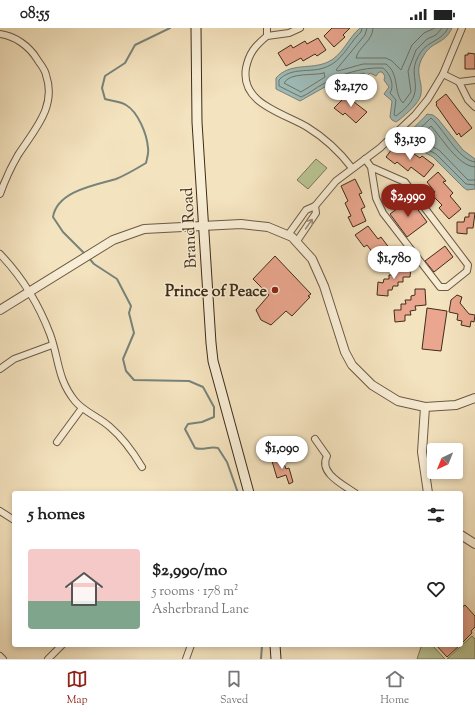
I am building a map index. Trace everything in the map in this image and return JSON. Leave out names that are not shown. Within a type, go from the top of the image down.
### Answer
[{"type":"main road","name":"Brand Road","points":[[196,28],[197,122],[210,343],[213,361],[248,491]]},
{"type":"main road","points":[[275,647],[276,659]]},
{"type":"street","points":[[267,28],[267,36]]},
{"type":"street","points":[[300,28],[289,33],[267,36],[254,47],[248,57],[245,74],[250,92],[257,100],[266,106],[306,126],[327,140],[352,168]]},
{"type":"street","points":[[288,235],[306,210],[315,206],[336,180],[396,135],[415,115],[428,99],[443,74],[462,28]]},
{"type":"street","points":[[0,34],[8,35],[20,42],[34,54],[46,74],[49,98],[42,121],[18,155],[6,178],[0,194]]},
{"type":"street","points":[[443,74],[459,82],[475,80]]},
{"type":"street","points":[[459,82],[468,100],[475,107]]},
{"type":"street","points":[[365,159],[371,168],[376,198],[383,213],[438,285],[442,288],[447,287],[467,271],[468,265],[405,182],[371,168]]},
{"type":"street","points":[[297,241],[314,217],[316,209],[315,206]]},
{"type":"street","points":[[0,310],[112,240],[144,229],[241,224],[268,227],[288,235],[297,241],[312,259],[324,286],[339,338],[352,366],[362,376],[384,394],[398,401],[425,407],[456,405],[475,398]]},
{"type":"street","points":[[0,254],[11,265],[40,312],[52,345],[58,372],[75,401],[82,408],[114,431],[129,446],[142,467]]},
{"type":"street","points":[[0,369],[14,359],[39,348],[52,345]]},
{"type":"street","points":[[425,407],[422,452],[428,491]]},
{"type":"street","points":[[57,442],[82,408]]},
{"type":"street","points":[[315,438],[327,456],[324,464],[326,470],[351,491]]},
{"type":"street","points":[[0,511],[12,519]]},
{"type":"street","points":[[463,536],[475,544]]},
{"type":"street","points":[[48,659],[60,647]]},
{"type":"street","points":[[186,659],[190,647]]},
{"type":"street","points":[[0,656],[3,659]]},
{"type":"green space","points":[[316,159],[327,168],[308,189],[297,180]]},
{"type":"green space","points":[[472,636],[475,639],[475,659],[447,659],[460,647],[463,647],[463,644]]},
{"type":"green space","points":[[421,647],[434,647],[445,659],[417,659]]},
{"type":"water","points":[[360,28],[452,28],[442,40],[431,47],[424,55],[419,66],[421,89],[420,98],[399,120],[396,122],[390,117],[392,101],[384,94],[389,87],[384,80],[385,76],[382,72],[379,72],[376,76],[370,73],[367,76],[364,73],[332,83],[300,101],[276,89],[276,78],[282,73],[294,68],[315,66],[328,62],[342,51]]},
{"type":"water","points":[[427,114],[433,115],[438,119],[463,150],[475,159],[475,189],[467,190],[433,157],[406,142],[406,139],[411,131]]},
{"type":"building","points":[[332,28],[350,28],[343,35],[345,37],[334,47],[324,36]]},
{"type":"building","points":[[318,38],[326,50],[317,56],[315,54],[303,61],[301,58],[286,66],[278,53],[291,45],[293,48],[305,41],[307,44]]},
{"type":"building","points":[[468,53],[475,54],[475,69],[465,69],[465,55],[468,55]]},
{"type":"building","points":[[350,92],[357,98],[354,102],[367,112],[356,123],[345,113],[343,115],[334,108]]},
{"type":"building","points":[[446,94],[472,128],[461,137],[459,133],[457,135],[436,105],[436,102]]},
{"type":"building","points":[[395,145],[406,153],[408,150],[420,158],[422,156],[434,165],[424,177],[411,167],[408,171],[397,162],[395,164],[386,157]]},
{"type":"building","points":[[438,172],[446,181],[443,182],[453,193],[450,196],[461,209],[449,219],[439,208],[442,205],[432,195],[435,192],[427,182]]},
{"type":"building","points":[[355,179],[362,193],[359,194],[365,207],[361,209],[366,221],[353,227],[348,217],[351,216],[345,203],[348,201],[341,186]]},
{"type":"building","points":[[410,199],[427,222],[407,237],[390,214]]},
{"type":"building","points":[[469,213],[475,213],[473,228],[467,228],[467,234],[457,233],[457,222],[464,222],[465,217],[469,217]]},
{"type":"building","points":[[368,226],[378,239],[381,237],[390,249],[392,247],[399,256],[387,265],[379,254],[376,257],[367,245],[364,247],[355,235]]},
{"type":"building","points":[[445,246],[453,257],[434,272],[425,261]]},
{"type":"building","name":"Prince of Peace","points":[[275,256],[311,294],[308,296],[310,297],[292,316],[286,311],[271,325],[261,320],[256,310],[269,295],[253,279]]},
{"type":"building","points":[[400,265],[411,266],[410,277],[403,277],[403,282],[398,282],[398,286],[393,286],[392,290],[388,290],[388,296],[377,295],[378,282],[383,283],[384,279],[389,279],[389,275],[394,275],[394,271],[400,271]]},
{"type":"building","points":[[415,289],[425,289],[426,305],[415,306],[416,310],[410,311],[411,315],[405,315],[405,321],[395,322],[394,310],[401,310],[401,304],[406,304],[405,300],[411,300],[411,296],[415,295]]},
{"type":"building","points":[[457,295],[462,297],[460,303],[469,314],[475,315],[474,322],[471,321],[470,327],[461,325],[462,321],[457,320],[458,314],[449,312],[451,300]]},
{"type":"building","points":[[427,308],[447,311],[441,351],[422,349]]},
{"type":"building","points":[[282,458],[286,469],[289,468],[293,482],[289,484],[286,475],[277,478],[272,461]]},
{"type":"building","points":[[465,605],[475,616],[475,627],[471,631],[472,633],[463,642],[463,606]]},
{"type":"building","points":[[438,647],[458,647],[447,657]]},
{"type":"waterway","points":[[85,254],[63,232],[53,217],[56,208],[69,195],[78,190],[116,179],[146,163],[148,154],[144,130],[138,118],[130,108],[124,104],[105,99],[102,88],[105,76],[125,63],[135,45],[170,28]]},
{"type":"waterway","points":[[88,257],[94,264],[117,279],[131,306],[129,313],[134,333],[123,359],[126,371],[134,380],[189,381],[203,387],[214,407],[214,417],[202,422],[188,424],[185,429],[195,448],[218,448],[227,462],[237,491]]},
{"type":"waterway","points":[[261,659],[262,647]]},
{"type":"place","name":"Prince of Peace","points":[[275,290]]}]
